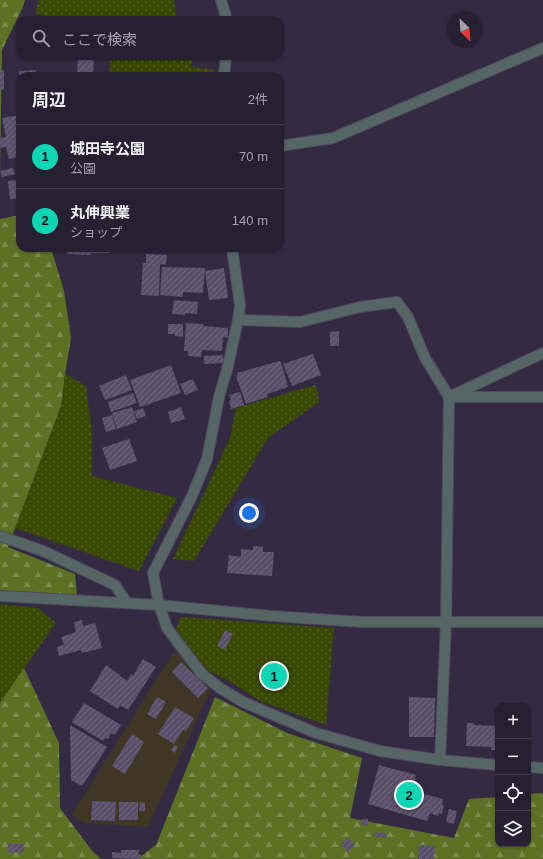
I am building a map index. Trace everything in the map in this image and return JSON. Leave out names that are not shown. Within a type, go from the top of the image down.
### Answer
[{"type":"street","points":[[221,0],[226,16]]},
{"type":"street","points":[[284,145],[333,138],[543,48]]},
{"type":"street","points":[[224,72],[226,60]]},
{"type":"street","points":[[233,252],[240,305],[228,366],[218,397],[207,459],[192,496],[153,573],[159,605],[167,628],[202,674],[220,688],[242,702],[316,733],[380,751],[440,760],[495,765]]},
{"type":"street","points":[[238,320],[300,322],[360,307],[397,302],[408,317],[425,358],[449,397],[446,622],[440,760]]},
{"type":"street","points":[[449,397],[543,353]]},
{"type":"street","points":[[449,397],[543,397]]},
{"type":"street","points":[[0,536],[43,551],[115,585],[127,603]]},
{"type":"street","points":[[0,596],[159,605],[272,616],[341,620],[543,622]]},
{"type":"street","points":[[531,767],[543,768]]},
{"type":"shaded area","points":[[175,650],[210,691],[148,827],[83,823],[72,814]]},
{"type":"green space","points":[[0,0],[25,0],[19,16],[16,16],[16,21],[2,50],[0,175]]},
{"type":"green space","points":[[39,0],[174,0],[176,16],[46,16],[35,13]]},
{"type":"green space","points":[[110,60],[192,60],[191,67],[214,70],[214,72],[110,72]]},
{"type":"green space","points":[[16,216],[16,252],[52,252],[64,291],[71,338],[61,406],[8,547],[75,574],[77,595],[0,590],[0,219]]},
{"type":"green space","points":[[65,374],[86,386],[92,433],[92,476],[177,498],[139,571],[15,528],[61,406]]},
{"type":"green space","points":[[316,385],[319,402],[268,438],[194,561],[173,559],[230,438],[236,408]]},
{"type":"green space","points":[[0,605],[38,608],[56,623],[0,703]]},
{"type":"green space","points":[[181,617],[334,628],[326,725],[260,701],[229,681],[207,670],[176,629]]},
{"type":"green space","points":[[24,668],[59,743],[60,808],[93,852],[101,859],[0,859],[0,703]]},
{"type":"green space","points":[[215,697],[287,733],[362,758],[350,818],[454,838],[469,799],[495,797],[495,847],[531,847],[531,794],[542,793],[543,798],[543,859],[137,859],[156,845]]},
{"type":"building","points":[[78,60],[94,60],[93,72],[77,72]]},
{"type":"building","points":[[0,70],[4,70],[4,90],[0,90]]},
{"type":"building","points":[[36,70],[36,72],[19,72]]},
{"type":"building","points":[[16,116],[16,158],[9,159],[6,147],[0,148],[0,138],[6,137],[2,118]]},
{"type":"building","points":[[13,168],[15,174],[2,177],[0,171]]},
{"type":"building","points":[[16,180],[16,199],[10,199],[8,181]]},
{"type":"building","points":[[67,252],[109,252],[91,253],[91,255],[67,254]]},
{"type":"building","points":[[146,254],[167,255],[166,265],[160,264],[159,296],[141,295],[143,263],[146,263]]},
{"type":"building","points":[[162,267],[205,268],[203,293],[183,292],[183,297],[160,295]]},
{"type":"building","points":[[224,268],[228,298],[209,300],[205,271]]},
{"type":"building","points":[[174,300],[198,302],[197,314],[172,314]]},
{"type":"building","points":[[186,323],[228,328],[228,338],[223,337],[222,351],[202,350],[201,357],[188,356],[188,351],[184,351]]},
{"type":"building","points":[[168,324],[183,324],[183,337],[175,336],[175,334],[168,334]]},
{"type":"building","points":[[339,331],[339,346],[330,346],[330,332]]},
{"type":"building","points":[[313,354],[321,375],[292,386],[283,364]]},
{"type":"building","points":[[223,355],[224,363],[204,364],[204,356]]},
{"type":"building","points":[[279,361],[281,362],[288,387],[267,394],[268,397],[246,404],[236,376],[238,375],[237,373]]},
{"type":"building","points":[[171,365],[181,393],[140,407],[130,380]]},
{"type":"building","points":[[126,375],[132,390],[105,400],[99,386]]},
{"type":"building","points":[[193,379],[198,390],[185,395],[180,384]]},
{"type":"building","points":[[240,392],[244,405],[231,409],[229,401],[231,400],[229,395]]},
{"type":"building","points":[[133,393],[137,403],[111,412],[108,402]]},
{"type":"building","points":[[132,407],[137,422],[117,429],[112,413]]},
{"type":"building","points":[[181,407],[185,419],[171,423],[168,412]]},
{"type":"building","points":[[143,408],[146,416],[137,419],[134,411]]},
{"type":"building","points":[[112,415],[116,429],[106,432],[102,418]]},
{"type":"building","points":[[129,439],[137,461],[110,470],[102,448]]},
{"type":"building","points":[[253,546],[263,547],[263,552],[274,552],[272,576],[227,573],[229,555],[241,557],[241,549],[253,550]]},
{"type":"building","points":[[82,620],[83,626],[95,623],[102,648],[82,653],[81,650],[59,656],[57,647],[64,645],[61,637],[76,632],[74,622]]},
{"type":"building","points":[[225,630],[233,634],[225,650],[217,646]]},
{"type":"building","points":[[143,659],[156,667],[128,710],[120,705],[118,709],[90,691],[106,665],[127,681],[131,674],[133,676]]},
{"type":"building","points":[[181,662],[208,688],[198,698],[172,672]]},
{"type":"building","points":[[157,697],[166,702],[156,719],[147,714]]},
{"type":"building","points":[[409,697],[435,698],[434,737],[409,737]]},
{"type":"building","points":[[84,703],[121,725],[115,735],[111,733],[108,739],[105,738],[103,741],[72,722]]},
{"type":"building","points":[[175,707],[194,718],[186,731],[183,730],[174,744],[158,734]]},
{"type":"building","points":[[467,723],[474,723],[474,725],[495,726],[495,750],[491,750],[491,747],[466,746]]},
{"type":"building","points":[[70,725],[107,747],[82,786],[71,780]]},
{"type":"building","points":[[132,734],[144,742],[125,774],[112,766]]},
{"type":"building","points":[[174,745],[178,747],[175,753],[171,750]]},
{"type":"building","points":[[379,765],[416,775],[412,791],[443,799],[442,805],[444,806],[442,814],[439,813],[438,816],[430,813],[427,821],[368,804]]},
{"type":"building","points":[[92,801],[116,802],[115,821],[91,820]]},
{"type":"building","points":[[119,802],[138,802],[138,820],[119,820]]},
{"type":"building","points":[[140,802],[145,803],[145,811],[139,811]]},
{"type":"building","points":[[449,809],[457,811],[454,824],[446,822]]},
{"type":"building","points":[[362,819],[368,819],[367,826],[361,825]]},
{"type":"building","points":[[375,832],[386,833],[386,838],[374,837]]},
{"type":"building","points":[[348,837],[355,845],[348,852],[341,844]]},
{"type":"building","points":[[8,844],[24,844],[24,852],[8,853]]},
{"type":"building","points":[[419,845],[435,846],[434,859],[418,859]]},
{"type":"building","points":[[121,850],[139,850],[138,854],[141,855],[141,859],[112,858],[112,852],[121,853]]},
{"type":"place","name":"城田寺公園","points":[[274,676]]},
{"type":"place","name":"丸伸興業","points":[[409,795]]}]
